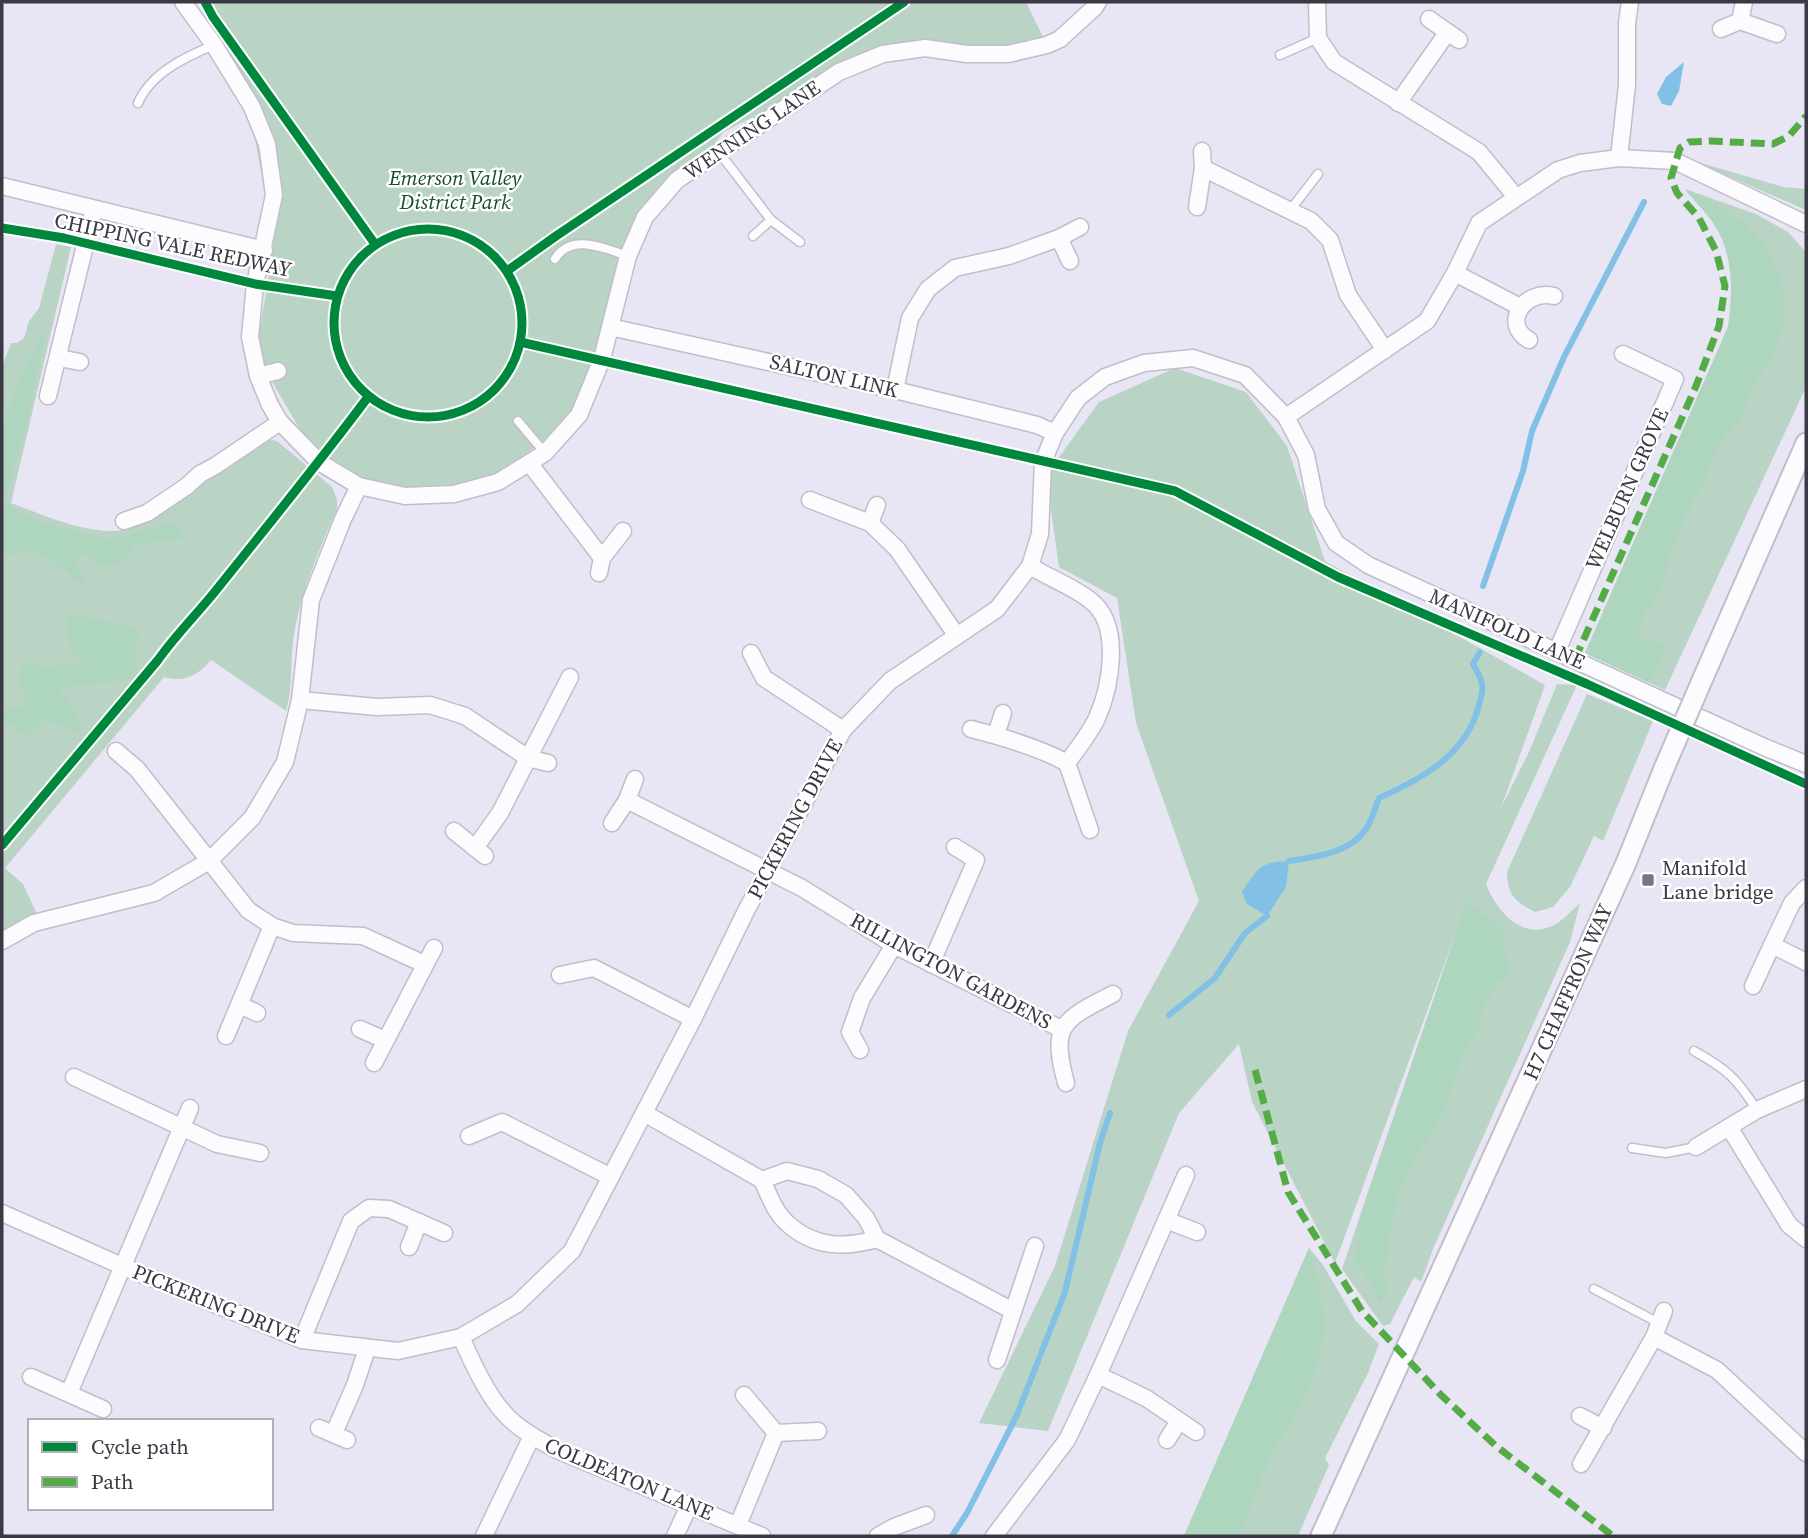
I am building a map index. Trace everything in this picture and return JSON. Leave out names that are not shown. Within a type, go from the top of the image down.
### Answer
[{"type":"street","name":"WENNING LANE","points":[[183,2],[214,45],[251,107],[267,144],[274,195],[256,284],[250,337],[258,376],[280,422],[319,462],[359,486],[405,496],[454,494],[498,482],[545,453],[579,415],[602,359],[628,256],[645,217],[677,180],[830,78],[883,54],[925,48],[967,54],[1008,54],[1047,45],[1060,39],[1095,8],[1097,2]]},
{"type":"street","points":[[1317,2],[1318,38],[1334,62],[1479,152],[1516,197]]},
{"type":"street","points":[[1619,158],[1627,85],[1627,23],[1630,2]]},
{"type":"street","points":[[1740,21],[1744,2]]},
{"type":"street","points":[[1398,103],[1453,36],[1429,19]]},
{"type":"street","points":[[1721,29],[1740,21],[1777,34]]},
{"type":"street","points":[[1197,206],[1203,168],[1202,151]]},
{"type":"street","points":[[1286,417],[1427,321],[1455,273],[1479,223],[1558,170],[1580,163],[1619,158],[1675,161],[1806,224]]},
{"type":"street","points":[[1203,168],[1311,221],[1330,240],[1348,295],[1385,350]]},
{"type":"street","points":[[2,186],[264,250]]},
{"type":"street","points":[[48,396],[94,209]]},
{"type":"street","points":[[895,390],[910,318],[928,289],[955,268],[1009,256],[1059,238],[1080,227]]},
{"type":"street","points":[[1059,238],[1070,261]]},
{"type":"street","points":[[1455,273],[1520,307]]},
{"type":"street","points":[[1529,340],[1524,338],[1518,327],[1520,307],[1538,295],[1554,296]]},
{"type":"street","name":"SALTON LINK","points":[[610,327],[895,390],[1037,425],[1055,433]]},
{"type":"street","name":"WELBURN GROVE","points":[[1557,652],[1675,379],[1623,354]]},
{"type":"street","points":[[58,358],[80,362]]},
{"type":"street","name":"PICKERING DRIVE","points":[[2,1213],[302,1340],[398,1351],[461,1337],[517,1304],[572,1251],[843,730],[890,681],[997,609],[1030,566],[1040,534],[1043,462],[1055,433],[1079,398],[1105,377],[1144,363],[1193,358],[1245,375],[1286,417]]},
{"type":"street","points":[[258,376],[278,371]]},
{"type":"street","name":"MANIFOLD LANE","points":[[1286,417],[1306,455],[1317,509],[1336,542],[1368,565],[1806,764]]},
{"type":"street","points":[[124,520],[147,513],[200,474],[280,422]]},
{"type":"street","name":"H7 CHAFFRON WAY","points":[[1321,1536],[1626,863],[1665,766],[1806,443]]},
{"type":"street","points":[[530,464],[601,565],[624,531]]},
{"type":"street","points":[[2,941],[34,923],[154,893],[209,861],[252,818],[285,762],[300,700],[311,600],[359,486]]},
{"type":"street","points":[[810,500],[870,523],[897,548],[957,636]]},
{"type":"street","points":[[870,523],[877,505]]},
{"type":"street","points":[[1030,566],[1092,601],[1106,620],[1112,649],[1108,682],[1097,718],[1068,762]]},
{"type":"street","points":[[751,653],[764,678],[843,730]]},
{"type":"street","points":[[454,831],[480,852],[570,677]]},
{"type":"street","points":[[300,700],[377,707],[430,705],[465,716],[528,758],[548,763]]},
{"type":"street","points":[[996,735],[1003,713]]},
{"type":"street","points":[[971,729],[1052,754],[1068,762],[1093,820]]},
{"type":"street","points":[[116,751],[137,769],[248,910],[272,926],[293,933],[363,936],[424,964]]},
{"type":"street","points":[[137,769],[149,757]]},
{"type":"street","points":[[612,823],[627,800],[635,779]]},
{"type":"street","name":"RILLINGTON GARDENS","points":[[627,800],[802,888],[894,945],[1061,1029]]},
{"type":"street","points":[[931,964],[976,860],[955,847]]},
{"type":"street","points":[[1753,986],[1792,903],[1806,888]]},
{"type":"street","points":[[226,1036],[272,926]]},
{"type":"street","points":[[860,1050],[850,1032],[862,998],[894,945]]},
{"type":"street","points":[[1772,945],[1806,962]]},
{"type":"street","points":[[374,1063],[434,948]]},
{"type":"street","points":[[561,975],[594,968],[693,1019]]},
{"type":"street","points":[[1066,1083],[1058,1054],[1061,1029],[1075,1014],[1113,994]]},
{"type":"street","points":[[240,1005],[257,1013]]},
{"type":"street","points":[[360,1029],[384,1040]]},
{"type":"street","points":[[74,1077],[217,1144],[260,1153]]},
{"type":"street","points":[[1696,1147],[1758,1110],[1806,1089]]},
{"type":"street","points":[[69,1393],[190,1108]]},
{"type":"street","points":[[644,1113],[762,1181],[775,1207],[787,1223],[807,1236],[833,1246],[855,1245],[877,1239]]},
{"type":"street","points":[[469,1136],[502,1122],[611,1177]]},
{"type":"street","points":[[1729,1128],[1789,1225],[1806,1237]]},
{"type":"street","points":[[762,1181],[787,1171],[818,1179],[846,1195],[866,1218],[877,1239],[1013,1311]]},
{"type":"street","points":[[995,1536],[1067,1440],[1186,1175]]},
{"type":"street","points":[[302,1340],[351,1221],[369,1208],[389,1209],[444,1233]]},
{"type":"street","points":[[1166,1220],[1197,1232]]},
{"type":"street","points":[[409,1247],[419,1222]]},
{"type":"street","points":[[997,1360],[1035,1245]]},
{"type":"street","points":[[1581,1464],[1659,1323],[1717,1370],[1806,1453]]},
{"type":"street","name":"COLDEATON LANE","points":[[461,1337],[471,1361],[503,1413],[532,1436],[557,1450],[762,1536]]},
{"type":"street","points":[[333,1434],[355,1385],[367,1349]]},
{"type":"street","points":[[1098,1375],[1146,1398],[1196,1432]]},
{"type":"street","points":[[31,1377],[103,1409]]},
{"type":"street","points":[[744,1395],[776,1433]]},
{"type":"street","points":[[1580,1416],[1603,1428]]},
{"type":"street","points":[[1167,1440],[1179,1421]]},
{"type":"street","points":[[776,1433],[818,1431]]},
{"type":"street","points":[[738,1525],[776,1433]]},
{"type":"street","points":[[479,1535],[532,1436]]},
{"type":"street","points":[[675,1536],[689,1506]]},
{"type":"street","points":[[878,1536],[926,1515]]},
{"type":"lane","points":[[1280,55],[1318,38]]},
{"type":"lane","points":[[138,103],[143,90],[160,74],[214,45]]},
{"type":"lane","points":[[718,151],[771,220],[800,242]]},
{"type":"lane","points":[[1291,209],[1318,174]]},
{"type":"lane","points":[[752,236],[771,220]]},
{"type":"lane","points":[[555,259],[558,253],[576,243],[591,244],[628,256]]},
{"type":"lane","points":[[518,421],[545,453]]},
{"type":"lane","points":[[1694,1051],[1721,1065],[1742,1087],[1758,1110]]},
{"type":"lane","points":[[1632,1148],[1666,1153],[1696,1147]]},
{"type":"lane","points":[[1594,1289],[1659,1323]]},
{"type":"green space","name":"Emerson Valley District Park","points":[[202,2],[1026,2],[1047,45],[967,54],[896,43],[724,132],[638,234],[579,415],[494,477],[405,496],[319,462],[256,354],[274,243],[255,139]]},
{"type":"green space","points":[[1694,161],[1783,187],[1806,189],[1806,210]]},
{"type":"green space","points":[[1685,189],[1756,214],[1788,232],[1806,252],[1806,387],[1665,690],[1585,653],[1728,327],[1731,287],[1725,248],[1714,224]]},
{"type":"green space","points":[[1685,189],[1746,224],[1766,248],[1782,283],[1785,318],[1772,357],[1756,381],[1741,418],[1720,442],[1668,559],[1664,581],[1642,619],[1637,636],[1664,645],[1662,662],[1647,682],[1585,653],[1728,327],[1731,287],[1725,248],[1714,224]]},
{"type":"green space","points":[[56,244],[71,247],[11,503],[89,529],[116,531],[133,527],[152,519],[268,439],[277,441],[332,487],[337,499],[337,509],[300,607],[293,641],[286,711],[211,660],[190,676],[178,679],[164,677],[5,868],[23,884],[37,914],[2,931],[2,367],[11,343],[17,343],[24,338],[29,321],[39,308]]},
{"type":"green space","points":[[47,329],[23,437],[5,500],[17,511],[37,521],[106,539],[127,536],[168,523],[180,527],[183,538],[136,545],[123,561],[101,567],[85,553],[75,558],[85,586],[39,553],[17,553],[2,558],[2,428],[27,362]]},
{"type":"green space","points":[[1175,368],[1246,392],[1287,446],[1325,561],[1545,685],[1501,808],[1529,752],[1557,684],[1577,685],[1486,884],[1505,915],[1524,928],[1547,928],[1559,922],[1580,903],[1570,942],[1433,1249],[1421,1282],[1414,1277],[1390,1324],[1383,1326],[1342,1269],[1455,935],[1335,1263],[1252,1102],[1239,1044],[1179,1113],[1048,1431],[979,1423],[1055,1266],[1128,1031],[1199,901],[1136,723],[1117,598],[1059,567],[1046,475],[1099,402]]},
{"type":"green space","points":[[70,615],[128,626],[138,631],[139,637],[135,644],[138,665],[132,678],[75,684],[59,692],[70,702],[82,733],[44,719],[28,737],[2,720],[2,712],[25,705],[24,692],[17,679],[24,664],[34,662],[46,667],[88,663],[73,655],[67,632]]},
{"type":"green space","points":[[1587,694],[1653,721],[1603,841],[1594,836],[1570,887],[1553,907],[1535,912],[1513,897],[1507,872]]},
{"type":"green space","points":[[1467,902],[1504,932],[1508,978],[1499,981],[1482,1008],[1479,1029],[1462,1054],[1445,1108],[1398,1190],[1384,1273],[1387,1295],[1380,1303],[1370,1281],[1355,1261],[1361,1213]]},
{"type":"green space","points":[[1309,1248],[1323,1265],[1356,1321],[1379,1344],[1368,1373],[1325,1458],[1329,1465],[1298,1536],[1184,1536]]},
{"type":"green space","points":[[1309,1248],[1319,1286],[1323,1319],[1320,1353],[1307,1390],[1271,1457],[1237,1536],[1184,1536]]},
{"type":"water","points":[[1684,62],[1679,91],[1671,106],[1662,104],[1657,94],[1666,77]]},
{"type":"water","points":[[1289,861],[1286,887],[1267,916],[1247,904],[1242,892],[1256,872],[1271,863]]},
{"type":"waterway","points":[[1483,586],[1523,471],[1532,431],[1564,357],[1644,202]]},
{"type":"waterway","points":[[1289,861],[1332,852],[1351,844],[1366,829],[1379,798],[1426,773],[1453,751],[1464,738],[1479,705],[1482,686],[1473,664],[1480,652]]},
{"type":"waterway","points":[[1169,1015],[1215,978],[1245,933],[1267,916]]},
{"type":"waterway","points":[[952,1536],[967,1513],[1017,1415],[1065,1292],[1100,1143],[1110,1113]]},
{"type":"marked path","points":[[1575,659],[1696,386],[1719,326],[1725,286],[1716,251],[1699,218],[1677,193],[1671,178],[1680,148],[1689,142],[1710,141],[1773,144],[1789,136],[1806,116]]},
{"type":"marked path","points":[[1255,1070],[1288,1192],[1362,1311],[1441,1395],[1496,1446],[1613,1536]]},
{"type":"cycle path","points":[[205,2],[375,244]]},
{"type":"cycle path","points":[[507,271],[904,2]]},
{"type":"cycle path","name":"CHIPPING VALE REDWAY","points":[[2,228],[64,238],[255,284],[337,296]]},
{"type":"cycle path","points":[[428,229],[464,236],[494,257],[515,287],[522,323],[515,359],[494,389],[464,410],[428,417],[392,410],[362,389],[341,359],[334,323],[341,287],[362,257],[392,236],[428,229]]},
{"type":"cycle path","points":[[520,342],[1175,491],[1338,577],[1587,684],[1806,784]]},
{"type":"cycle path","points":[[2,845],[213,594],[368,397]]},
{"type":"place","name":"Manifold Lane bridge","points":[[1648,880]]}]
